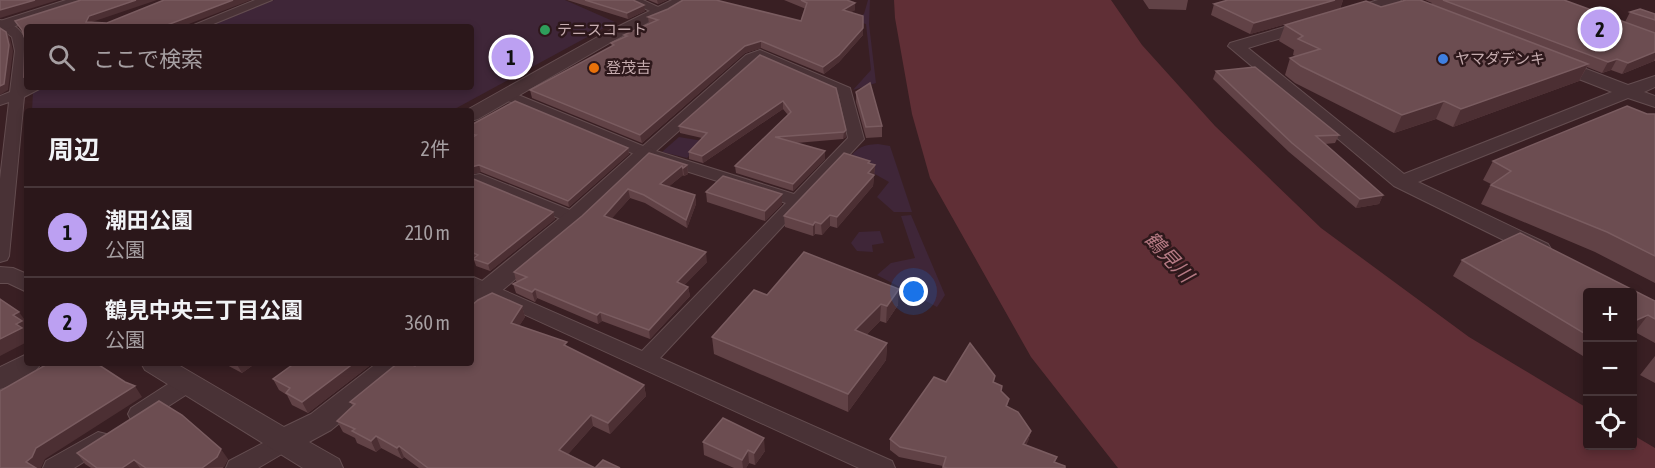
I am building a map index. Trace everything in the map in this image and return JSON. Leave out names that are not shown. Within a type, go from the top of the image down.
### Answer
[{"type":"street","points":[[1,25],[81,0]]},
{"type":"street","points":[[239,0],[260,2]]},
{"type":"street","points":[[632,0],[663,12]]},
{"type":"street","points":[[474,113],[607,38],[684,0]]},
{"type":"street","points":[[203,24],[260,2]]},
{"type":"street","points":[[1399,2],[1236,46],[1401,182],[1558,257]]},
{"type":"street","points":[[0,256],[24,50],[21,38],[16,31],[1,25]]},
{"type":"street","points":[[476,292],[574,218],[751,57],[760,54],[846,93],[856,139],[645,361]]},
{"type":"street","points":[[1541,58],[1655,102]]},
{"type":"street","points":[[1401,182],[1655,81]]},
{"type":"street","points":[[0,101],[28,90]]},
{"type":"street","points":[[506,95],[645,153],[798,201]]},
{"type":"street","points":[[480,179],[574,218]]},
{"type":"street","points":[[0,275],[13,276],[24,282]]},
{"type":"street","points":[[476,292],[645,361],[852,462],[883,468]]},
{"type":"street","points":[[0,379],[24,365]]},
{"type":"street","points":[[159,366],[328,468]]},
{"type":"street","points":[[238,468],[321,422],[391,366]]},
{"type":"street","points":[[56,468],[188,382]]},
{"type":"shaded area","points":[[274,0],[565,0],[615,22],[457,108],[32,108],[33,92],[39,90],[474,90],[474,24],[211,24]]},
{"type":"shaded area","points":[[868,0],[870,0],[869,24],[876,83],[853,90],[871,70],[866,24],[852,20],[864,14]]},
{"type":"shaded area","points":[[679,137],[703,141],[687,158],[662,152]]},
{"type":"shaded area","points":[[878,144],[890,146],[912,212],[894,212],[877,197],[889,182],[847,162],[860,148]]},
{"type":"shaded area","points":[[911,215],[945,295],[937,307],[877,275],[891,263],[915,258],[901,216]]},
{"type":"shaded area","points":[[880,231],[884,243],[872,245],[873,252],[857,251],[851,243],[859,232]]},
{"type":"water","name":"鶴見川","points":[[894,0],[1111,0],[1142,45],[1215,126],[1321,228],[1469,337],[1583,406],[1583,450],[1637,450],[1637,437],[1655,448],[1655,468],[1118,468],[1031,357],[930,178],[912,114],[895,18]]},
{"type":"building","points":[[0,0],[35,0],[0,10]]},
{"type":"building","points":[[81,0],[136,0],[89,16],[86,22],[107,23],[164,0],[233,0],[170,24],[24,24],[24,36],[15,21]]},
{"type":"building","points":[[585,0],[633,0],[644,5],[627,13]]},
{"type":"building","points":[[683,0],[716,0],[801,21],[807,3],[801,0],[847,0],[855,3],[843,10],[863,16],[863,28],[839,55],[823,67],[761,41],[745,46],[640,135],[530,90],[614,45],[611,43],[627,36],[624,35],[658,20],[648,17]]},
{"type":"building","points":[[1228,0],[1335,0],[1254,23],[1214,4]]},
{"type":"building","points":[[1406,0],[1420,0],[1588,64],[1461,109],[1444,101],[1402,115],[1301,66],[1290,58],[1320,49],[1298,39],[1303,36],[1285,25],[1366,1],[1381,7]]},
{"type":"building","points":[[1443,0],[1564,0],[1655,33],[1655,52],[1628,63],[1617,59],[1608,62]]},
{"type":"building","points":[[1640,9],[1655,14],[1655,20],[1630,12]]},
{"type":"building","points":[[0,28],[6,32],[9,45],[4,84],[0,86]]},
{"type":"building","points":[[760,55],[836,88],[846,130],[844,132],[775,137],[825,151],[793,184],[735,166],[791,112],[783,101],[702,156],[689,152],[707,133],[679,126]]},
{"type":"building","points":[[1255,67],[1339,135],[1316,136],[1383,195],[1360,199],[1292,143],[1216,71]]},
{"type":"building","points":[[870,83],[882,126],[866,127],[856,92]]},
{"type":"building","points":[[515,101],[628,148],[568,201],[479,165],[474,166],[474,136],[476,135],[474,135],[474,123]]},
{"type":"building","points":[[1627,106],[1647,114],[1655,114],[1655,256],[1607,232],[1491,185],[1511,171],[1493,161]]},
{"type":"building","points":[[649,153],[687,165],[683,168],[682,166],[660,184],[695,195],[686,220],[644,195],[628,189],[604,216],[706,252],[677,282],[688,287],[649,330],[600,312],[597,315],[535,289],[532,292],[513,284],[527,277],[514,272],[582,216]]},
{"type":"building","points":[[844,153],[870,161],[868,163],[875,165],[868,173],[874,175],[837,217],[830,215],[821,224],[815,222],[813,225],[784,216]]},
{"type":"building","points":[[723,176],[782,194],[765,211],[706,192]]},
{"type":"building","points":[[474,179],[553,212],[488,264],[474,259],[478,255],[474,253]]},
{"type":"building","points":[[1520,233],[1629,288],[1583,288],[1583,333],[1462,260]]},
{"type":"building","points":[[804,252],[899,289],[887,306],[881,304],[855,330],[887,343],[848,394],[712,337],[754,290],[767,295]]},
{"type":"building","points":[[1637,292],[1655,301],[1655,319],[1648,315],[1637,320]]},
{"type":"building","points":[[492,293],[522,306],[511,323],[567,342],[564,345],[644,385],[608,423],[591,415],[559,450],[595,468],[428,468],[399,446],[397,448],[376,436],[371,441],[352,431],[355,429],[337,421],[355,404],[350,402],[394,366],[474,366],[474,303]]},
{"type":"building","points":[[0,299],[19,312],[13,315],[22,321],[16,324],[22,328],[0,339]]},
{"type":"building","points":[[970,343],[995,376],[993,382],[1002,386],[1001,391],[1009,399],[1006,406],[1018,412],[1031,431],[1023,444],[1057,457],[1054,462],[1065,468],[947,468],[943,467],[946,457],[900,447],[890,439],[934,377],[946,382]]},
{"type":"building","points":[[44,366],[101,366],[135,386],[36,448],[32,457],[26,462],[36,468],[0,468],[0,391]]},
{"type":"building","points":[[291,366],[350,366],[302,402],[286,393],[290,388],[273,379]]},
{"type":"building","points":[[159,401],[182,415],[221,449],[217,457],[202,468],[146,468],[134,460],[122,468],[97,468],[77,453]]},
{"type":"building","points":[[723,418],[764,438],[754,453],[748,450],[742,460],[703,442]]},
{"type":"building","points":[[603,460],[620,468],[595,468]]},
{"type":"place","name":"鶴見中央三丁目公園","points":[[1600,29]]},
{"type":"place","name":"テニスコート","points":[[545,30]]},
{"type":"place","name":"潮田公園","points":[[511,57]]},
{"type":"place","name":"ヤマダデンキ","points":[[1443,59]]},
{"type":"place","name":"登茂吉","points":[[594,68]]}]
